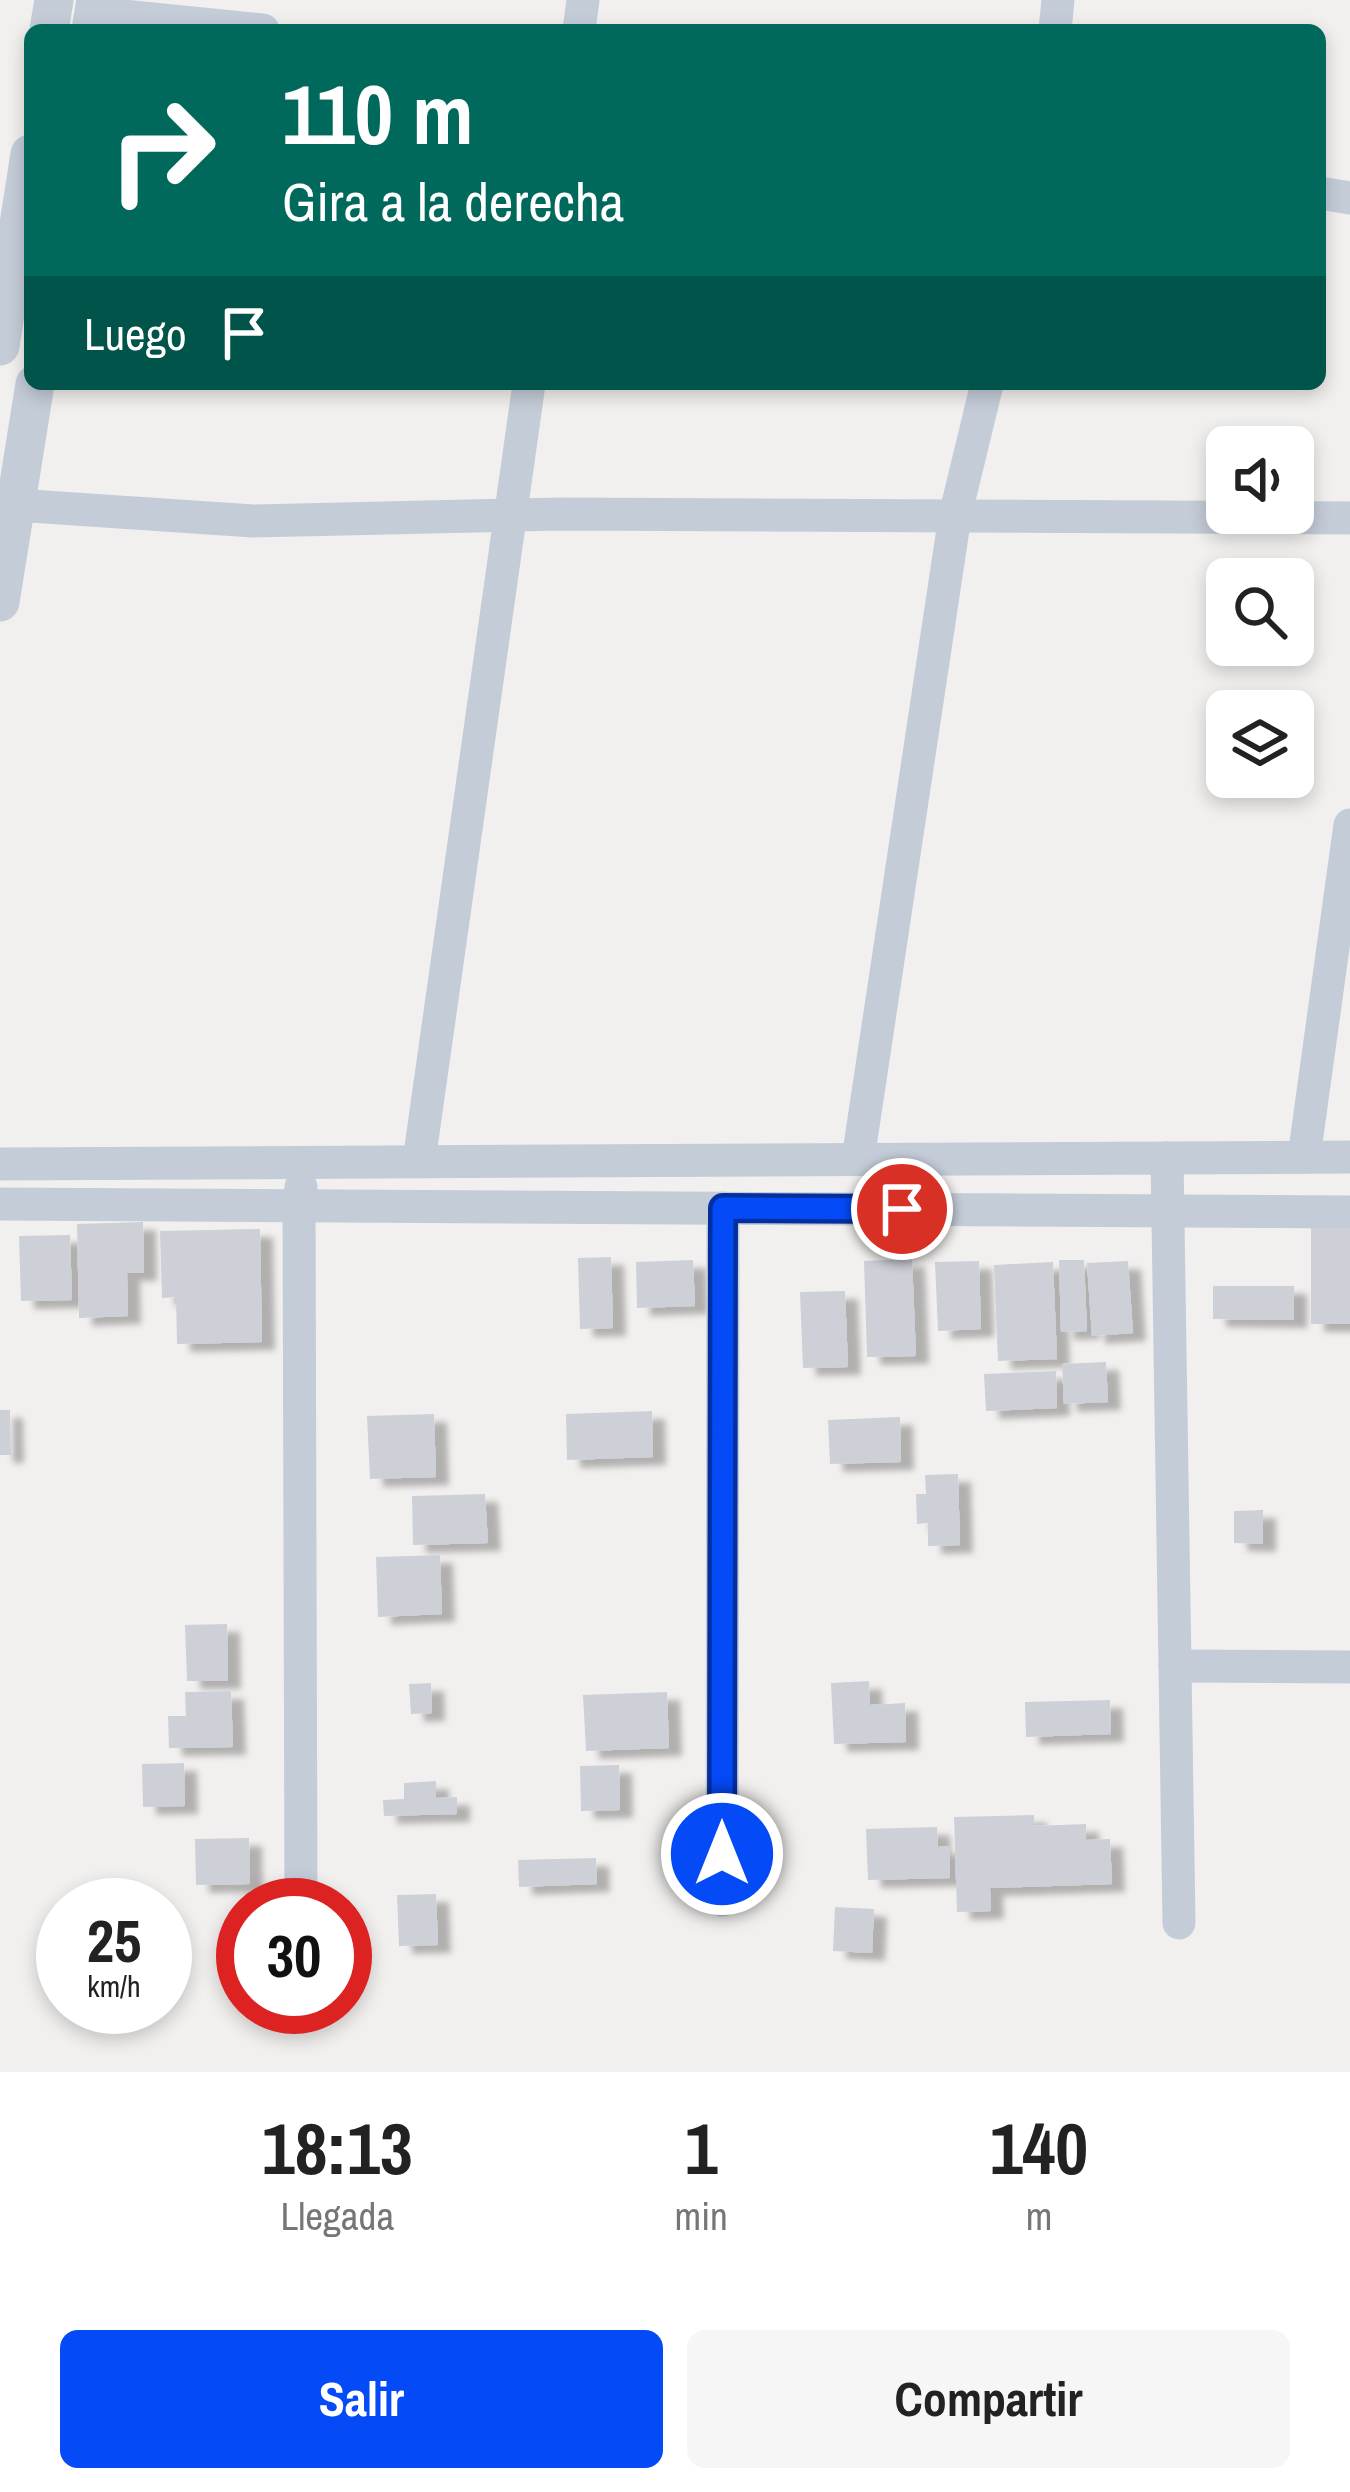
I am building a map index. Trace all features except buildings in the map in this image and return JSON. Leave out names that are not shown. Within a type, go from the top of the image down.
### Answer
[{"type":"street","points":[[94,14],[200,24]]},
{"type":"street","points":[[0,346],[24,192]]},
{"type":"street","points":[[0,602],[8,506],[34,390]]},
{"type":"street","points":[[419,1161],[528,390]]},
{"type":"street","points":[[858,1159],[955,516],[986,390]]},
{"type":"street","points":[[8,506],[253,521],[511,515],[1350,518]]},
{"type":"street","points":[[1304,1157],[1350,825]]},
{"type":"street","points":[[0,1164],[1350,1157]]},
{"type":"street","points":[[1167,1158],[1180,1923]]},
{"type":"street","points":[[301,1878],[299,1206],[304,1162]]},
{"type":"street","points":[[0,1204],[1350,1212]]},
{"type":"street","points":[[722,1900],[723,1208]]},
{"type":"street","points":[[1175,1666],[1350,1667]]},
{"type":"route","points":[[722,1854],[723,1208],[902,1209]]}]
